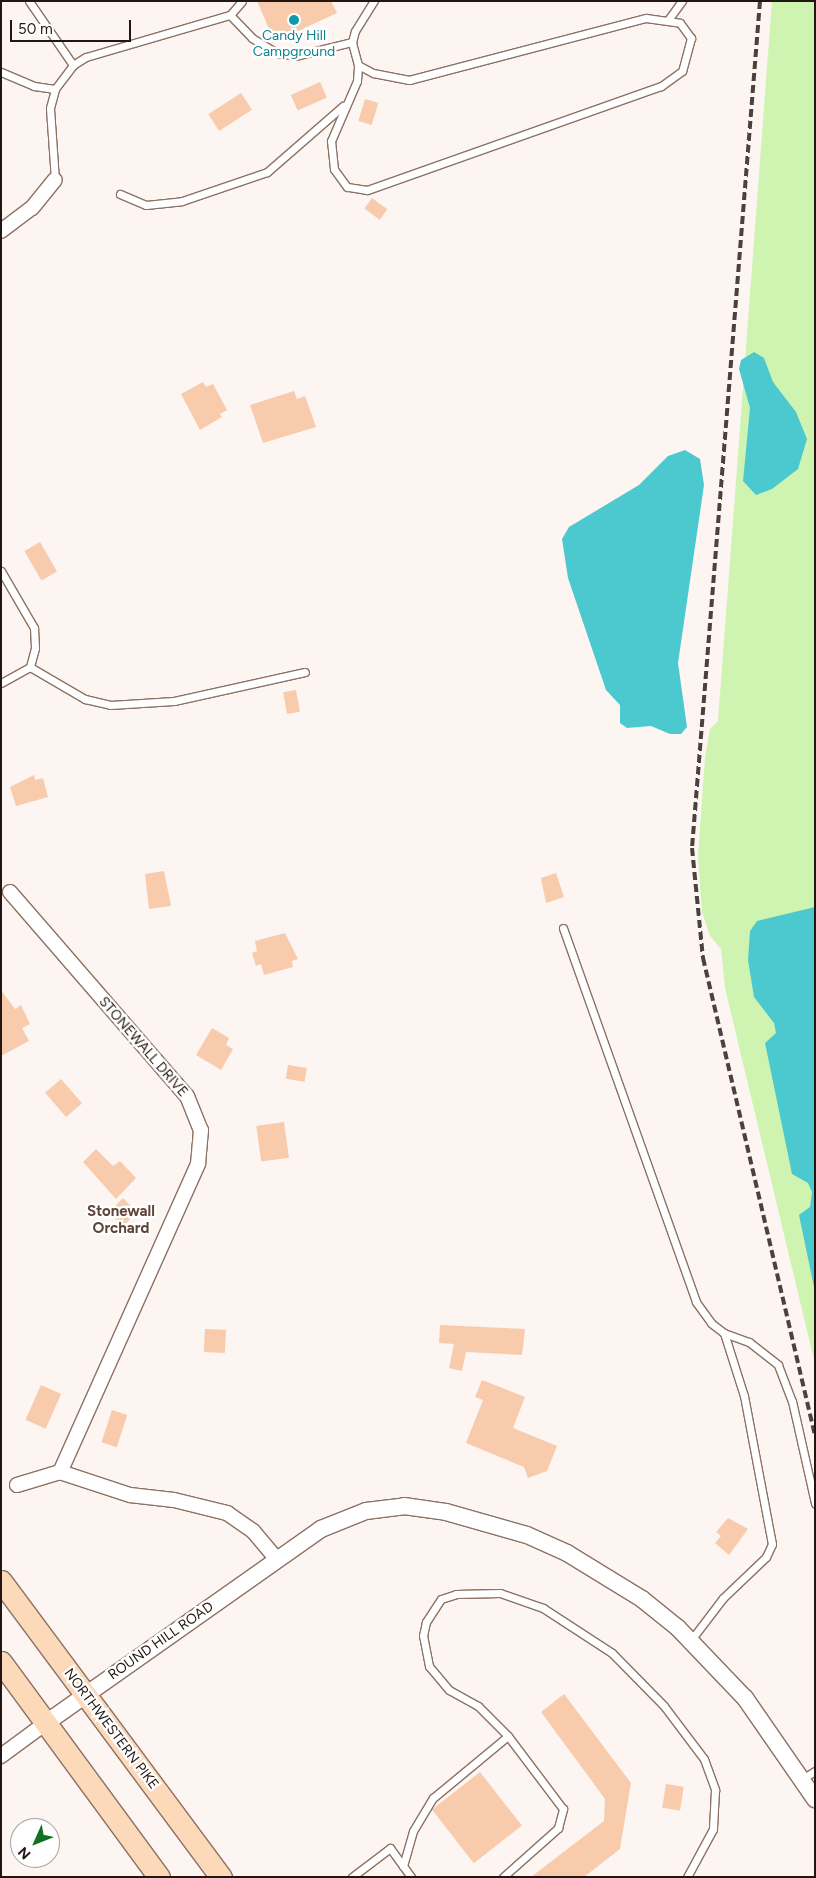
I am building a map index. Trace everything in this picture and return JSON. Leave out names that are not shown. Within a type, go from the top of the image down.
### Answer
[{"type":"main road","name":"NORTHWESTERN PIKE","points":[[1,1581],[221,1877]]},
{"type":"main road","points":[[1,1662],[159,1877]]},
{"type":"street","points":[[1,231],[32,208],[56,180]]},
{"type":"street","name":"STONEWALL DRIVE","points":[[10,892],[187,1096],[201,1130],[198,1164],[60,1472]]},
{"type":"street","points":[[17,1485],[60,1472],[130,1495],[174,1500],[228,1513],[253,1532],[276,1558]]},
{"type":"street","name":"ROUND HILL ROAD","points":[[46,1723],[276,1558],[321,1529],[366,1511],[404,1506],[446,1512],[519,1533],[567,1553],[642,1598],[691,1640],[745,1698],[808,1775],[815,1800]]},
{"type":"street","points":[[1,1756],[46,1723]]},
{"type":"lane","points":[[28,1],[73,65]]},
{"type":"lane","points":[[56,180],[48,130],[55,89],[73,65],[86,57],[230,15],[242,1]]},
{"type":"lane","points":[[358,65],[373,73],[408,80],[646,18],[680,23],[691,38],[688,60],[672,80],[367,190],[357,191],[340,181],[330,155],[334,131],[357,81],[358,65],[352,42],[374,1]]},
{"type":"lane","points":[[668,20],[682,1]]},
{"type":"lane","points":[[230,15],[252,38],[278,53],[295,56],[352,42]]},
{"type":"lane","points":[[1,72],[34,86],[55,89]]},
{"type":"lane","points":[[120,194],[146,205],[182,201],[266,172],[347,102]]},
{"type":"lane","points":[[1,571],[34,628],[35,648],[30,667],[1,683]]},
{"type":"lane","points":[[30,667],[85,698],[110,705],[174,701],[305,672]]},
{"type":"lane","points":[[563,928],[696,1302],[711,1323],[724,1333],[749,1342],[778,1365],[792,1401],[815,1503]]},
{"type":"lane","points":[[691,1640],[723,1598],[766,1556],[772,1544],[744,1396],[724,1333]]},
{"type":"lane","points":[[503,1877],[558,1828],[563,1809],[508,1736],[478,1706],[449,1690],[430,1666],[423,1636],[426,1622],[432,1609],[447,1596],[500,1594],[543,1608],[612,1653],[664,1706],[704,1759],[715,1790],[712,1829],[687,1877]]},
{"type":"lane","points":[[403,1866],[413,1831],[434,1798],[508,1736]]},
{"type":"lane","points":[[352,1877],[390,1848],[411,1877]]},
{"type":"green space","points":[[772,1],[815,1],[815,1364],[725,988],[721,949],[710,936],[702,912],[698,857],[705,757],[710,729],[718,721]]},
{"type":"water","points":[[754,352],[764,358],[773,382],[796,412],[807,439],[798,469],[772,489],[756,495],[743,481],[750,408],[739,369],[741,360]]},
{"type":"water","points":[[685,450],[700,459],[704,485],[678,663],[687,727],[681,734],[670,734],[651,726],[627,728],[620,723],[620,705],[606,690],[568,578],[562,539],[569,527],[639,485],[668,456]]},
{"type":"water","points":[[815,907],[815,1292],[799,1215],[810,1207],[812,1192],[808,1183],[792,1174],[765,1043],[776,1033],[774,1023],[754,997],[748,960],[750,931],[757,921]]},
{"type":"building","name":"Candy Hill Campground","points":[[257,1],[331,1],[337,13],[281,39],[273,38]]},
{"type":"building","points":[[320,82],[327,98],[298,111],[291,95]]},
{"type":"building","points":[[241,93],[252,110],[219,131],[208,114]]},
{"type":"building","points":[[365,99],[378,103],[372,125],[358,121]]},
{"type":"building","points":[[372,198],[387,209],[380,220],[364,209]]},
{"type":"building","points":[[203,382],[206,387],[213,384],[227,410],[220,414],[222,417],[200,430],[181,394]]},
{"type":"building","points":[[294,391],[297,399],[305,396],[316,427],[263,443],[250,405]]},
{"type":"building","points":[[40,542],[57,571],[41,580],[24,551]]},
{"type":"building","points":[[296,690],[300,712],[287,714],[283,692]]},
{"type":"building","points":[[34,775],[35,780],[43,778],[48,797],[16,806],[10,787]]},
{"type":"building","points":[[164,871],[171,906],[149,909],[145,874]]},
{"type":"building","points":[[556,873],[564,897],[546,903],[541,878]]},
{"type":"building","points":[[285,933],[298,959],[292,961],[293,967],[264,975],[261,964],[256,966],[252,953],[257,951],[255,941]]},
{"type":"building","points":[[1,990],[15,1009],[21,1005],[30,1024],[22,1028],[29,1041],[1,1056]]},
{"type":"building","points":[[212,1028],[229,1038],[226,1045],[233,1049],[221,1070],[196,1055]]},
{"type":"building","points":[[288,1065],[307,1068],[305,1082],[286,1079]]},
{"type":"building","points":[[61,1079],[82,1103],[66,1117],[45,1093]]},
{"type":"building","points":[[284,1122],[289,1158],[261,1162],[256,1126]]},
{"type":"building","points":[[96,1149],[113,1166],[120,1161],[136,1178],[116,1199],[83,1162]]},
{"type":"building","points":[[123,1198],[137,1212],[123,1226],[109,1212]]},
{"type":"building","points":[[440,1325],[525,1329],[522,1355],[466,1352],[462,1371],[449,1368],[454,1344],[439,1343]]},
{"type":"building","points":[[205,1329],[226,1330],[225,1353],[204,1352]]},
{"type":"building","points":[[482,1380],[525,1397],[513,1428],[557,1446],[547,1471],[528,1478],[524,1467],[466,1443],[483,1400],[475,1397]]},
{"type":"building","points":[[41,1385],[61,1394],[46,1429],[26,1420]]},
{"type":"building","points":[[112,1410],[127,1415],[117,1447],[101,1442]]},
{"type":"building","points":[[728,1518],[748,1529],[729,1555],[715,1543],[721,1536],[716,1532]]},
{"type":"building","points":[[564,1694],[631,1783],[620,1849],[584,1877],[531,1877],[604,1821],[605,1799],[541,1712]]},
{"type":"building","points":[[480,1772],[522,1826],[474,1863],[432,1810]]},
{"type":"building","points":[[666,1784],[684,1787],[680,1811],[662,1808]]},
{"type":"railway","points":[[760,1],[692,848],[703,958],[815,1437]]},
{"type":"place","name":"Candy Hill Campground","points":[[294,20]]},
{"type":"district","name":"Stonewall Orchard","points":[[121,1220]]}]
